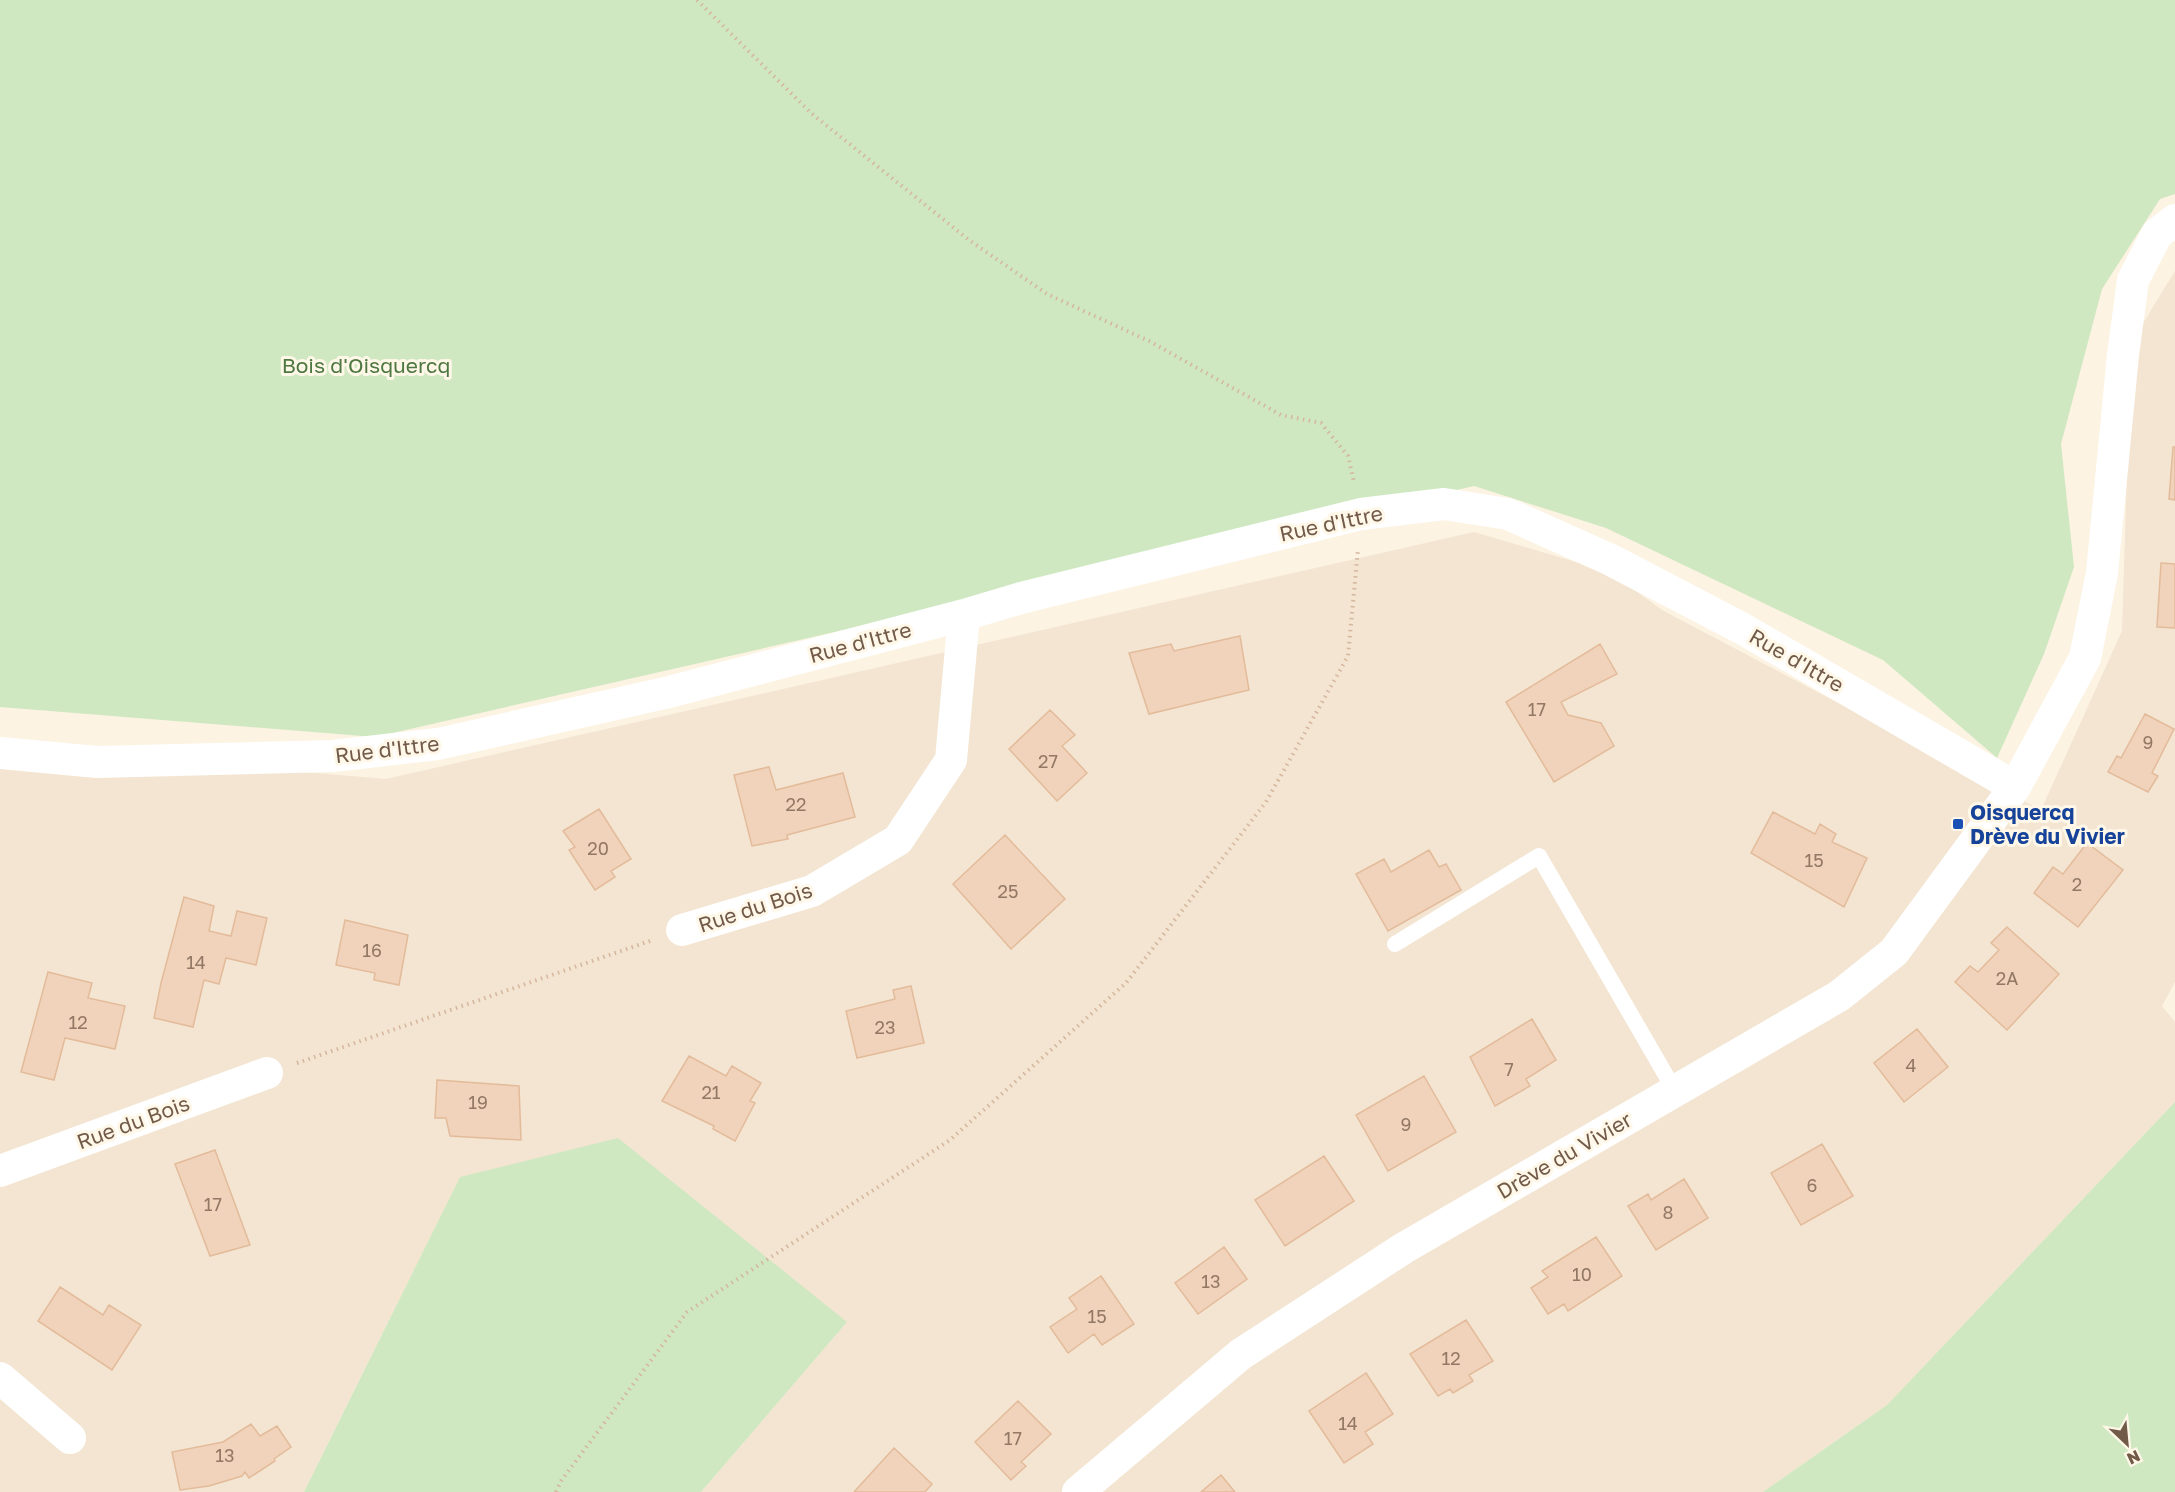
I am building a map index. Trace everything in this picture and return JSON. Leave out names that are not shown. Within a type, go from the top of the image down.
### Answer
[{"type":"street","points":[[2015,787],[2085,658],[2102,573],[2123,355],[2133,280],[2157,234],[2175,220]]},
{"type":"street","name":"Rue d'Ittre","points":[[0,753],[108,761],[333,756],[438,744],[665,693],[1021,598],[1361,514],[1444,504],[1508,514],[1611,560],[1743,628],[2015,787]]},
{"type":"street","name":"Rue du Bois","points":[[682,930],[812,891],[898,840],[951,760],[964,615]]},
{"type":"street","name":"Drève du Vivier","points":[[1078,1492],[1241,1354],[1404,1248],[1839,996],[1894,952],[2015,787]]},
{"type":"street","name":"Rue du Bois","points":[[0,1171],[267,1073]]},
{"type":"street","points":[[0,1378],[70,1438]]},
{"type":"lane","points":[[1395,944],[1539,856],[1675,1091]]},
{"type":"path","points":[[556,1492],[561,1481],[687,1312],[950,1140],[1126,983],[1266,802],[1348,656],[1361,514],[1348,456],[1321,423],[1281,415],[1149,341],[1047,294],[969,240],[811,113],[697,0]]},
{"type":"path","points":[[267,1073],[682,930]]},
{"type":"shaded area","points":[[2175,271],[2175,982],[2162,1006],[2175,1022],[2175,1102],[1887,1405],[1763,1492],[701,1492],[847,1322],[460,1177],[304,1492],[0,1492],[0,746],[386,779],[1474,532],[1610,572],[1662,610],[2041,810],[2122,631],[2131,343]]},
{"type":"green space","name":"Bois d'Oisquercq","points":[[0,0],[2175,0],[2175,194],[2160,199],[2102,289],[2061,444],[2074,567],[2044,654],[1997,758],[1883,660],[1606,528],[1474,486],[375,737],[0,707]]},
{"type":"green space","points":[[2175,1102],[2175,1492],[1763,1492],[1887,1405]]},
{"type":"green space","points":[[618,1138],[847,1322],[701,1492],[304,1492],[460,1177]]},
{"type":"building","points":[[2173,447],[2175,447],[2175,500],[2169,499]]},
{"type":"building","points":[[2161,563],[2175,564],[2175,628],[2157,627]]},
{"type":"building","points":[[1240,636],[1249,690],[1149,714],[1129,653],[1171,644],[1174,651]]},
{"type":"building","points":[[1600,644],[1617,674],[1561,702],[1568,715],[1601,723],[1614,746],[1554,782],[1506,702]]},
{"type":"building","points":[[1050,710],[1075,735],[1062,746],[1087,773],[1057,801],[1009,749]]},
{"type":"building","points":[[2145,714],[2174,729],[2152,773],[2158,776],[2148,792],[2108,772],[2117,756],[2121,758]]},
{"type":"building","points":[[769,767],[776,790],[843,773],[855,817],[787,835],[788,839],[752,846],[734,775]]},
{"type":"building","points":[[599,809],[631,859],[611,871],[615,877],[595,890],[569,850],[575,847],[563,831]]},
{"type":"building","points":[[1773,812],[1815,834],[1820,824],[1836,834],[1832,842],[1867,858],[1844,907],[1751,853]]},
{"type":"building","points":[[1005,835],[1065,899],[1011,949],[953,884]]},
{"type":"building","points":[[2087,843],[2123,870],[2078,927],[2034,893],[2053,867],[2063,874]]},
{"type":"building","points":[[1429,850],[1439,867],[1446,864],[1461,890],[1388,931],[1356,874],[1384,859],[1391,872]]},
{"type":"building","points":[[184,897],[214,906],[209,931],[231,936],[237,911],[267,918],[256,965],[226,958],[219,984],[204,980],[193,1027],[154,1018]]},
{"type":"building","points":[[345,920],[408,935],[399,985],[374,980],[375,973],[336,965]]},
{"type":"building","points":[[2007,927],[2059,974],[2007,1030],[1955,982],[1970,966],[1978,972],[1999,950],[1991,943]]},
{"type":"building","points":[[48,972],[92,983],[88,998],[125,1006],[115,1049],[65,1038],[54,1080],[21,1072]]},
{"type":"building","points":[[911,986],[924,1043],[857,1058],[846,1011],[895,999],[893,990]]},
{"type":"building","points":[[1532,1019],[1556,1060],[1526,1079],[1530,1086],[1495,1106],[1470,1057]]},
{"type":"building","points":[[1917,1029],[1948,1067],[1904,1102],[1874,1063]]},
{"type":"building","points":[[689,1056],[726,1076],[732,1066],[761,1083],[750,1101],[755,1103],[735,1141],[713,1129],[714,1126],[662,1101]]},
{"type":"building","points":[[1424,1076],[1456,1132],[1388,1171],[1356,1115]]},
{"type":"building","points":[[437,1080],[519,1086],[521,1140],[450,1136],[446,1118],[435,1118]]},
{"type":"building","points":[[1822,1144],[1853,1196],[1801,1225],[1771,1173]]},
{"type":"building","points":[[215,1150],[250,1245],[210,1256],[175,1164]]},
{"type":"building","points":[[1324,1156],[1354,1201],[1285,1246],[1255,1200]]},
{"type":"building","points":[[1684,1179],[1708,1218],[1656,1250],[1628,1206],[1648,1194],[1651,1200]]},
{"type":"building","points":[[1596,1237],[1622,1276],[1568,1311],[1564,1304],[1548,1314],[1531,1288],[1548,1277],[1542,1271]]},
{"type":"building","points":[[1224,1247],[1247,1279],[1198,1314],[1175,1283]]},
{"type":"building","points":[[1101,1276],[1134,1324],[1102,1345],[1094,1334],[1068,1353],[1050,1327],[1077,1309],[1069,1298]]},
{"type":"building","points":[[60,1287],[103,1315],[109,1305],[141,1325],[112,1370],[38,1321]]},
{"type":"building","points":[[1466,1320],[1493,1361],[1469,1375],[1473,1381],[1453,1393],[1450,1389],[1438,1396],[1410,1354]]},
{"type":"building","points":[[1366,1373],[1393,1414],[1365,1432],[1373,1444],[1344,1463],[1309,1411]]},
{"type":"building","points":[[1018,1401],[1051,1434],[1021,1462],[1026,1466],[1011,1480],[975,1442]]},
{"type":"building","points":[[251,1424],[260,1436],[277,1426],[291,1447],[249,1478],[245,1472],[242,1476],[209,1486],[180,1490],[172,1452],[223,1442]]},
{"type":"building","points":[[894,1448],[932,1484],[925,1492],[854,1492]]},
{"type":"building","points":[[1221,1475],[1235,1492],[1201,1492]]},
{"type":"place","name":"Oisquercq Drève du Vivier","points":[[1958,824]]}]
